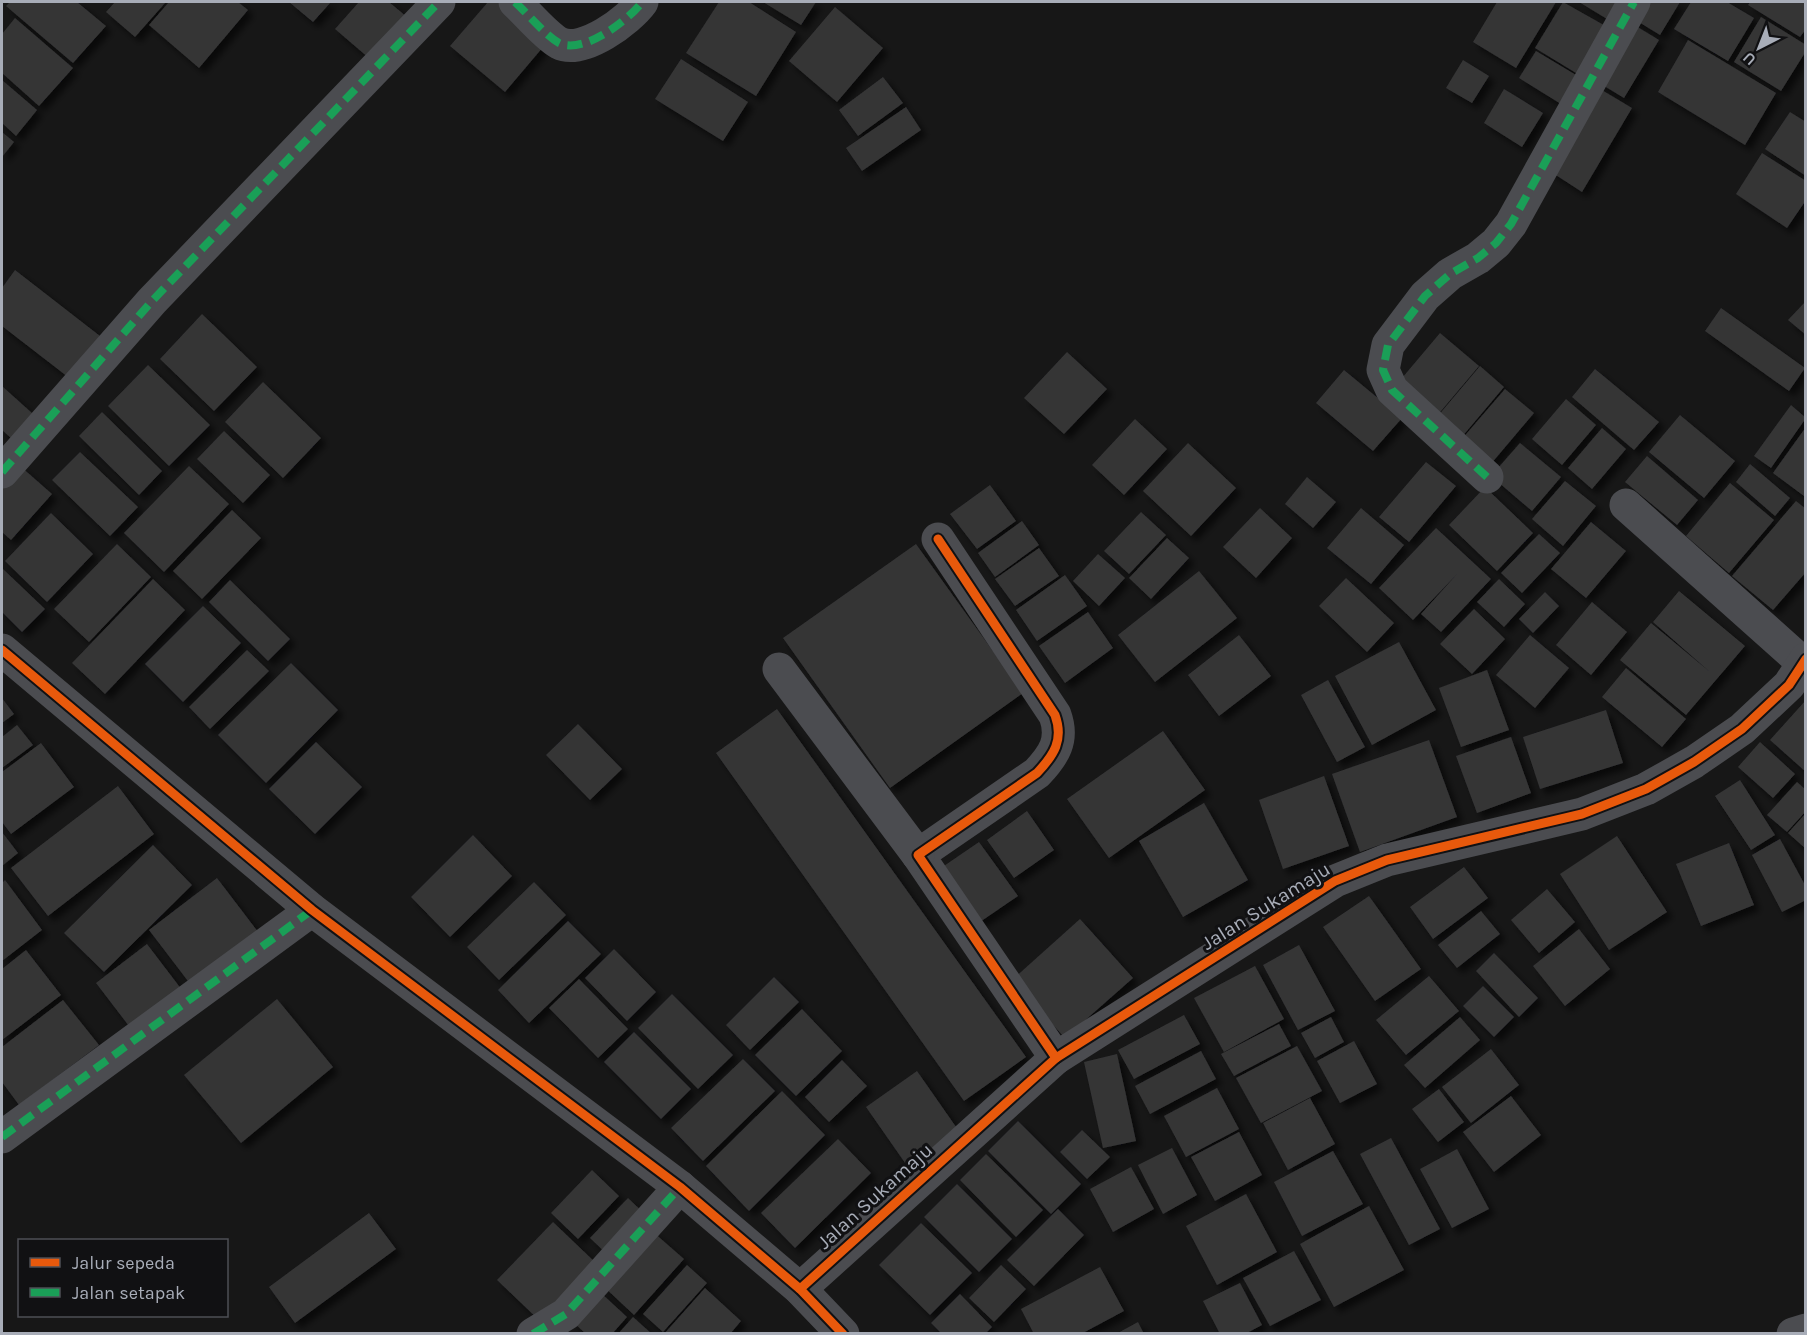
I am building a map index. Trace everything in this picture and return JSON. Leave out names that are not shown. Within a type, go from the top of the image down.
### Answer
[{"type":"street","points":[[2,472],[152,302],[439,2]]},
{"type":"street","points":[[515,2],[559,42],[572,46],[600,36],[635,11],[642,2]]},
{"type":"street","points":[[1487,477],[1392,390],[1383,370],[1388,345],[1425,296],[1450,274],[1478,258],[1496,243],[1511,224],[1634,2]]},
{"type":"street","points":[[1626,505],[1804,661]]},
{"type":"street","points":[[918,855],[1036,773],[1052,756],[1060,729],[1055,715],[938,539]]},
{"type":"street","points":[[2,650],[312,910],[680,1187],[800,1289],[843,1334]]},
{"type":"street","name":"Jalan Sukamaju","points":[[800,1289],[1056,1058],[1335,881],[1387,860],[1582,814],[1646,789],[1694,762],[1742,729],[1788,685],[1804,661]]},
{"type":"street","points":[[779,669],[918,855],[1056,1058]]},
{"type":"street","points":[[2,1137],[312,910]]},
{"type":"street","points":[[533,1334],[566,1314],[680,1187]]},
{"type":"street","points":[[1793,1334],[1806,1330]]},
{"type":"building","points":[[10,2],[77,2],[106,26],[73,63],[6,6]]},
{"type":"building","points":[[115,2],[166,2],[135,37],[106,12]]},
{"type":"building","points":[[169,2],[238,2],[248,10],[199,68],[149,25]]},
{"type":"building","points":[[289,2],[331,2],[313,22]]},
{"type":"building","points":[[359,2],[389,2],[407,17],[370,59],[335,29]]},
{"type":"building","points":[[488,2],[504,2],[549,40],[505,92],[450,46]]},
{"type":"building","points":[[719,2],[749,2],[796,32],[756,96],[686,53]]},
{"type":"building","points":[[763,2],[816,2],[801,25]]},
{"type":"building","points":[[1497,2],[1556,2],[1516,68],[1473,42]]},
{"type":"building","points":[[1563,2],[1609,28],[1581,76],[1535,48]]},
{"type":"building","points":[[1579,2],[1631,2],[1617,25]]},
{"type":"building","points":[[1638,2],[1680,2],[1660,35],[1629,16]]},
{"type":"building","points":[[1691,2],[1727,2],[1754,18],[1728,61],[1674,29]]},
{"type":"building","points":[[1750,2],[1806,2],[1806,29],[1800,37],[1748,5]]},
{"type":"building","points":[[835,7],[883,48],[837,102],[789,61]]},
{"type":"building","points":[[1761,17],[1806,45],[1806,51],[1781,91],[1734,62]]},
{"type":"building","points":[[15,18],[73,68],[39,106],[2,73],[2,34]]},
{"type":"building","points":[[1631,23],[1659,40],[1624,98],[1596,81]]},
{"type":"building","points":[[1688,40],[1776,93],[1745,145],[1658,92]]},
{"type":"building","points":[[1536,51],[1586,81],[1569,109],[1519,78]]},
{"type":"building","points":[[681,59],[748,102],[723,141],[655,99]]},
{"type":"building","points":[[1463,60],[1489,76],[1472,103],[1446,88]]},
{"type":"building","points":[[883,77],[903,103],[858,136],[839,110]]},
{"type":"building","points":[[2,80],[37,110],[16,136],[2,123]]},
{"type":"building","points":[[1595,86],[1632,108],[1582,192],[1545,168]]},
{"type":"building","points":[[1504,89],[1543,113],[1522,147],[1484,123]]},
{"type":"building","points":[[906,107],[921,130],[862,171],[846,148]]},
{"type":"building","points":[[1790,112],[1806,122],[1806,176],[1765,149]]},
{"type":"building","points":[[2,132],[14,142],[2,157]]},
{"type":"building","points":[[1762,153],[1806,181],[1806,200],[1787,228],[1736,194]]},
{"type":"building","points":[[15,270],[100,336],[68,377],[2,326],[2,288]]},
{"type":"building","points":[[1806,301],[1806,335],[1788,320]]},
{"type":"building","points":[[1721,308],[1805,368],[1789,391],[1705,331]]},
{"type":"building","points":[[202,314],[257,367],[214,411],[160,359]]},
{"type":"building","points":[[1440,333],[1479,366],[1436,417],[1397,384]]},
{"type":"building","points":[[1067,352],[1107,389],[1064,434],[1024,398]]},
{"type":"building","points":[[148,365],[210,425],[169,466],[108,406]]},
{"type":"building","points":[[1480,366],[1504,387],[1461,438],[1437,417]]},
{"type":"building","points":[[1595,369],[1659,422],[1634,450],[1572,397]]},
{"type":"building","points":[[1344,370],[1402,418],[1373,451],[1316,403]]},
{"type":"building","points":[[263,382],[321,438],[283,478],[225,422]]},
{"type":"building","points":[[2,386],[33,414],[12,439],[2,430]]},
{"type":"building","points":[[1505,389],[1534,413],[1490,465],[1461,440]]},
{"type":"building","points":[[1566,399],[1596,425],[1562,465],[1532,439]]},
{"type":"building","points":[[1791,405],[1806,418],[1771,468],[1754,456]]},
{"type":"building","points":[[102,412],[162,471],[139,495],[79,436]]},
{"type":"building","points":[[1680,415],[1735,461],[1704,498],[1649,452]]},
{"type":"building","points":[[1135,419],[1167,449],[1124,495],[1092,465]]},
{"type":"building","points":[[1806,427],[1806,494],[1804,496],[1773,473]]},
{"type":"building","points":[[1602,428],[1626,449],[1592,489],[1568,468]]},
{"type":"building","points":[[224,431],[270,475],[243,503],[197,459]]},
{"type":"building","points":[[1188,443],[1236,488],[1191,536],[1143,491]]},
{"type":"building","points":[[1520,443],[1561,477],[1532,511],[1491,476]]},
{"type":"building","points":[[80,452],[138,507],[110,536],[52,480]]},
{"type":"building","points":[[1647,456],[1698,500],[1677,525],[1625,482]]},
{"type":"building","points":[[1426,462],[1456,486],[1409,542],[1379,517]]},
{"type":"building","points":[[1750,464],[1790,498],[1775,516],[1736,482]]},
{"type":"building","points":[[19,465],[52,494],[11,540],[2,532],[2,485]]},
{"type":"building","points":[[189,466],[229,504],[164,572],[124,533]]},
{"type":"building","points":[[1307,477],[1336,502],[1313,528],[1285,504]]},
{"type":"building","points":[[1565,481],[1596,506],[1563,546],[1532,519]]},
{"type":"building","points":[[1730,483],[1774,520],[1729,573],[1686,536]]},
{"type":"building","points":[[990,485],[1016,521],[977,549],[950,514]]},
{"type":"building","points":[[1485,487],[1533,533],[1497,571],[1449,525]]},
{"type":"building","points":[[1796,501],[1806,509],[1806,572],[1773,610],[1732,576]]},
{"type":"building","points":[[1260,508],[1292,538],[1256,578],[1223,547]]},
{"type":"building","points":[[1361,508],[1404,545],[1371,584],[1327,548]]},
{"type":"building","points":[[232,510],[261,538],[202,599],[173,571]]},
{"type":"building","points":[[1141,512],[1166,535],[1129,574],[1104,551]]},
{"type":"building","points":[[51,513],[93,554],[47,602],[5,561]]},
{"type":"building","points":[[1022,521],[1039,545],[995,577],[978,553]]},
{"type":"building","points":[[1591,522],[1626,551],[1586,598],[1551,569]]},
{"type":"building","points":[[1436,528],[1491,579],[1441,632],[1421,614],[1458,573],[1413,620],[1379,588]]},
{"type":"building","points":[[1539,534],[1560,553],[1522,593],[1501,573]]},
{"type":"building","points":[[1167,538],[1189,558],[1151,599],[1129,578]]},
{"type":"building","points":[[117,544],[151,577],[89,642],[54,609]]},
{"type":"building","points":[[916,544],[1023,693],[890,788],[783,638]]},
{"type":"building","points":[[1039,548],[1059,576],[1015,606],[995,579]]},
{"type":"building","points":[[1098,554],[1125,578],[1099,606],[1073,581]]},
{"type":"building","points":[[3,569],[45,609],[22,632],[2,612]]},
{"type":"building","points":[[1199,571],[1237,618],[1155,682],[1118,635]]},
{"type":"building","points":[[1065,575],[1087,606],[1037,641],[1016,610]]},
{"type":"building","points":[[1346,578],[1394,623],[1367,652],[1319,606]]},
{"type":"building","points":[[153,579],[185,610],[105,694],[72,663]]},
{"type":"building","points":[[1499,579],[1525,604],[1504,627],[1477,602]]},
{"type":"building","points":[[230,580],[290,639],[268,661],[209,602]]},
{"type":"building","points":[[1679,591],[1745,646],[1686,715],[1620,660],[1651,623],[1710,672],[1653,622]]},
{"type":"building","points":[[1545,592],[1559,606],[1533,633],[1519,619]]},
{"type":"building","points":[[1592,602],[1627,632],[1591,675],[1556,645]]},
{"type":"building","points":[[203,606],[241,643],[183,702],[145,664]]},
{"type":"building","points":[[1474,609],[1505,639],[1472,674],[1440,644]]},
{"type":"building","points":[[1088,612],[1113,648],[1065,683],[1039,646]]},
{"type":"building","points":[[1239,635],[1271,676],[1219,716],[1188,675]]},
{"type":"building","points":[[1530,635],[1569,668],[1535,708],[1496,675]]},
{"type":"building","points":[[1399,642],[1436,710],[1372,745],[1335,676]]},
{"type":"building","points":[[247,650],[269,671],[210,729],[189,707]]},
{"type":"building","points":[[291,663],[338,710],[266,783],[218,735]]},
{"type":"building","points":[[1626,668],[1686,719],[1662,747],[1602,697]]},
{"type":"building","points":[[1487,670],[1509,730],[1461,747],[1439,688]]},
{"type":"building","points":[[1328,680],[1365,747],[1337,762],[1301,695]]},
{"type":"building","points":[[2,698],[14,714],[2,723]]},
{"type":"building","points":[[1806,700],[1806,772],[1770,740]]},
{"type":"building","points":[[777,709],[1026,1057],[964,1101],[716,753]]},
{"type":"building","points":[[1606,710],[1623,763],[1540,789],[1523,737]]},
{"type":"building","points":[[578,724],[622,769],[590,800],[546,755]]},
{"type":"building","points":[[17,725],[33,745],[2,768],[2,737]]},
{"type":"building","points":[[1163,731],[1205,790],[1109,858],[1067,799]]},
{"type":"building","points":[[1511,737],[1531,793],[1477,813],[1456,756]]},
{"type":"building","points":[[1429,740],[1457,817],[1360,852],[1332,774]]},
{"type":"building","points":[[316,742],[362,787],[315,834],[269,789]]},
{"type":"building","points":[[1760,742],[1795,774],[1773,798],[1738,767]]},
{"type":"building","points":[[41,743],[74,787],[11,834],[2,822],[2,772]]},
{"type":"building","points":[[1324,776],[1349,846],[1283,869],[1259,800]]},
{"type":"building","points":[[1740,780],[1775,835],[1751,850],[1715,796]]},
{"type":"building","points":[[1797,782],[1806,790],[1806,811],[1787,832],[1767,815]]},
{"type":"building","points":[[118,786],[154,834],[48,916],[11,868]]},
{"type":"building","points":[[1204,803],[1248,880],[1183,917],[1139,841]]},
{"type":"building","points":[[1027,811],[1054,850],[1014,878],[987,840]]},
{"type":"building","points":[[1806,813],[1806,849],[1788,833]]},
{"type":"building","points":[[2,832],[18,853],[2,866]]},
{"type":"building","points":[[473,835],[512,876],[450,937],[411,897]]},
{"type":"building","points":[[1617,836],[1667,912],[1609,950],[1560,874]]},
{"type":"building","points":[[1780,839],[1806,887],[1806,900],[1782,912],[1752,855]]},
{"type":"building","points":[[979,842],[1018,896],[977,924],[938,870]]},
{"type":"building","points":[[1729,843],[1754,905],[1701,926],[1676,864]]},
{"type":"building","points":[[153,845],[192,885],[104,972],[64,933]]},
{"type":"building","points":[[1464,867],[1488,898],[1433,939],[1410,907]]},
{"type":"building","points":[[217,878],[262,937],[194,989],[149,930]]},
{"type":"building","points":[[5,880],[42,930],[2,961],[2,883]]},
{"type":"building","points":[[534,882],[566,915],[499,980],[467,947]]},
{"type":"building","points":[[1547,889],[1575,922],[1539,953],[1511,920]]},
{"type":"building","points":[[1369,896],[1421,969],[1375,1001],[1323,927]]},
{"type":"building","points":[[1481,911],[1500,934],[1457,968],[1438,945]]},
{"type":"building","points":[[1080,919],[1133,978],[1065,1038],[1012,980]]},
{"type":"building","points":[[568,921],[601,954],[529,1023],[498,990]]},
{"type":"building","points":[[1579,929],[1610,969],[1565,1006],[1533,966]]},
{"type":"building","points":[[147,944],[182,990],[132,1030],[96,983]]},
{"type":"building","points":[[1299,945],[1335,1011],[1298,1030],[1263,965]]},
{"type":"building","points":[[614,949],[656,992],[627,1021],[585,978]]},
{"type":"building","points":[[26,950],[61,995],[2,1040],[2,969]]},
{"type":"building","points":[[1494,953],[1538,998],[1519,1017],[1476,971]]},
{"type":"building","points":[[1255,966],[1284,1019],[1224,1052],[1194,998]]},
{"type":"building","points":[[1429,976],[1459,1011],[1406,1055],[1376,1020]]},
{"type":"building","points":[[774,977],[799,1002],[750,1050],[726,1025]]},
{"type":"building","points":[[579,979],[628,1029],[598,1058],[549,1008]]},
{"type":"building","points":[[1483,986],[1514,1017],[1494,1037],[1463,1006]]},
{"type":"building","points":[[672,994],[733,1055],[698,1089],[638,1028]]},
{"type":"building","points":[[277,999],[333,1067],[241,1143],[184,1075]]},
{"type":"building","points":[[63,1000],[99,1045],[19,1105],[2,1082],[2,1047]]},
{"type":"building","points":[[802,1009],[842,1051],[796,1096],[755,1055]]},
{"type":"building","points":[[1184,1015],[1200,1044],[1134,1079],[1118,1050]]},
{"type":"building","points":[[1331,1017],[1344,1042],[1315,1058],[1301,1033]]},
{"type":"building","points":[[1460,1017],[1480,1040],[1425,1088],[1404,1065]]},
{"type":"building","points":[[1279,1024],[1291,1046],[1234,1076],[1221,1054]]},
{"type":"building","points":[[634,1032],[691,1089],[661,1119],[604,1062]]},
{"type":"building","points":[[1354,1041],[1377,1084],[1340,1103],[1317,1061]]},
{"type":"building","points":[[1297,1046],[1322,1091],[1261,1123],[1236,1078]]},
{"type":"building","points":[[1491,1049],[1519,1085],[1471,1123],[1442,1087]]},
{"type":"building","points":[[1201,1051],[1216,1079],[1150,1114],[1135,1086]]},
{"type":"building","points":[[1117,1054],[1136,1141],[1103,1148],[1084,1062]]},
{"type":"building","points":[[743,1059],[775,1091],[703,1161],[671,1128]]},
{"type":"building","points":[[842,1060],[867,1086],[829,1122],[805,1097]]},
{"type":"building","points":[[917,1071],[961,1134],[910,1170],[866,1107]]},
{"type":"building","points":[[1217,1088],[1239,1129],[1186,1157],[1164,1116]]},
{"type":"building","points":[[1439,1089],[1464,1122],[1438,1142],[1412,1109]]},
{"type":"building","points":[[782,1091],[825,1135],[749,1211],[706,1166]]},
{"type":"building","points":[[1511,1096],[1541,1135],[1494,1172],[1463,1132]]},
{"type":"building","points":[[1310,1098],[1335,1144],[1288,1170],[1263,1123]]},
{"type":"building","points":[[1018,1121],[1081,1184],[1051,1214],[988,1151]]},
{"type":"building","points":[[1082,1130],[1110,1157],[1087,1179],[1060,1152]]},
{"type":"building","points":[[1239,1132],[1262,1175],[1215,1201],[1191,1157]]},
{"type":"building","points":[[1391,1138],[1440,1229],[1409,1245],[1360,1154]]},
{"type":"building","points":[[838,1139],[871,1173],[795,1248],[761,1213]]},
{"type":"building","points":[[1172,1148],[1197,1195],[1163,1214],[1138,1165]]},
{"type":"building","points":[[1457,1149],[1489,1209],[1452,1228],[1420,1169]]},
{"type":"building","points":[[1333,1151],[1363,1204],[1302,1236],[1274,1182]]},
{"type":"building","points":[[986,1154],[1043,1210],[1016,1237],[960,1180]]},
{"type":"building","points":[[1131,1167],[1154,1209],[1113,1232],[1090,1189]]},
{"type":"building","points":[[592,1170],[619,1196],[578,1239],[551,1213]]},
{"type":"building","points":[[957,1184],[1012,1239],[979,1272],[924,1217]]},
{"type":"building","points":[[1246,1194],[1277,1252],[1217,1285],[1186,1226]]},
{"type":"building","points":[[628,1198],[649,1218],[611,1258],[590,1238]]},
{"type":"building","points":[[1369,1206],[1404,1270],[1334,1307],[1300,1244]]},
{"type":"building","points":[[1058,1209],[1084,1235],[1034,1286],[1007,1260]]},
{"type":"building","points":[[369,1213],[396,1249],[295,1323],[269,1287]]},
{"type":"building","points":[[553,1222],[597,1264],[541,1322],[497,1280]]},
{"type":"building","points":[[921,1223],[972,1273],[930,1315],[879,1265]]},
{"type":"building","points":[[652,1231],[684,1259],[634,1315],[602,1285]]},
{"type":"building","points":[[1294,1251],[1321,1300],[1270,1326],[1243,1278]]},
{"type":"building","points":[[687,1265],[707,1283],[663,1332],[643,1314]]},
{"type":"building","points":[[1001,1265],[1026,1289],[994,1322],[969,1298]]},
{"type":"building","points":[[1100,1267],[1124,1311],[1081,1334],[1034,1334],[1021,1309]]},
{"type":"building","points":[[1240,1283],[1262,1325],[1245,1334],[1220,1334],[1203,1301]]},
{"type":"building","points":[[705,1288],[741,1321],[730,1334],[664,1334]]},
{"type":"building","points":[[600,1292],[627,1317],[612,1334],[586,1334],[573,1322]]},
{"type":"building","points":[[960,1294],[992,1327],[985,1334],[942,1334],[931,1323]]},
{"type":"building","points":[[633,1317],[652,1334],[618,1334]]},
{"type":"building","points":[[1138,1322],[1144,1334],[1116,1334]]},
{"type":"marked path","points":[[2,472],[152,301],[439,2]]},
{"type":"marked path","points":[[515,2],[559,43],[569,45],[580,44],[605,34],[627,18],[642,2]]},
{"type":"marked path","points":[[1487,477],[1392,390],[1383,370],[1388,345],[1425,296],[1450,274],[1478,258],[1496,243],[1511,224],[1634,2]]},
{"type":"marked path","points":[[2,1137],[312,910]]},
{"type":"marked path","points":[[533,1334],[566,1314],[680,1187]]},
{"type":"cycle path","points":[[938,539],[1055,715],[1058,724],[1058,740],[1053,753],[1037,773],[918,855],[1056,1058]]},
{"type":"cycle path","points":[[2,650],[312,910],[680,1187],[800,1289],[843,1334]]},
{"type":"cycle path","points":[[800,1289],[1056,1058],[1335,881],[1387,860],[1582,814],[1646,789],[1694,762],[1742,729],[1789,685],[1806,659]]}]
